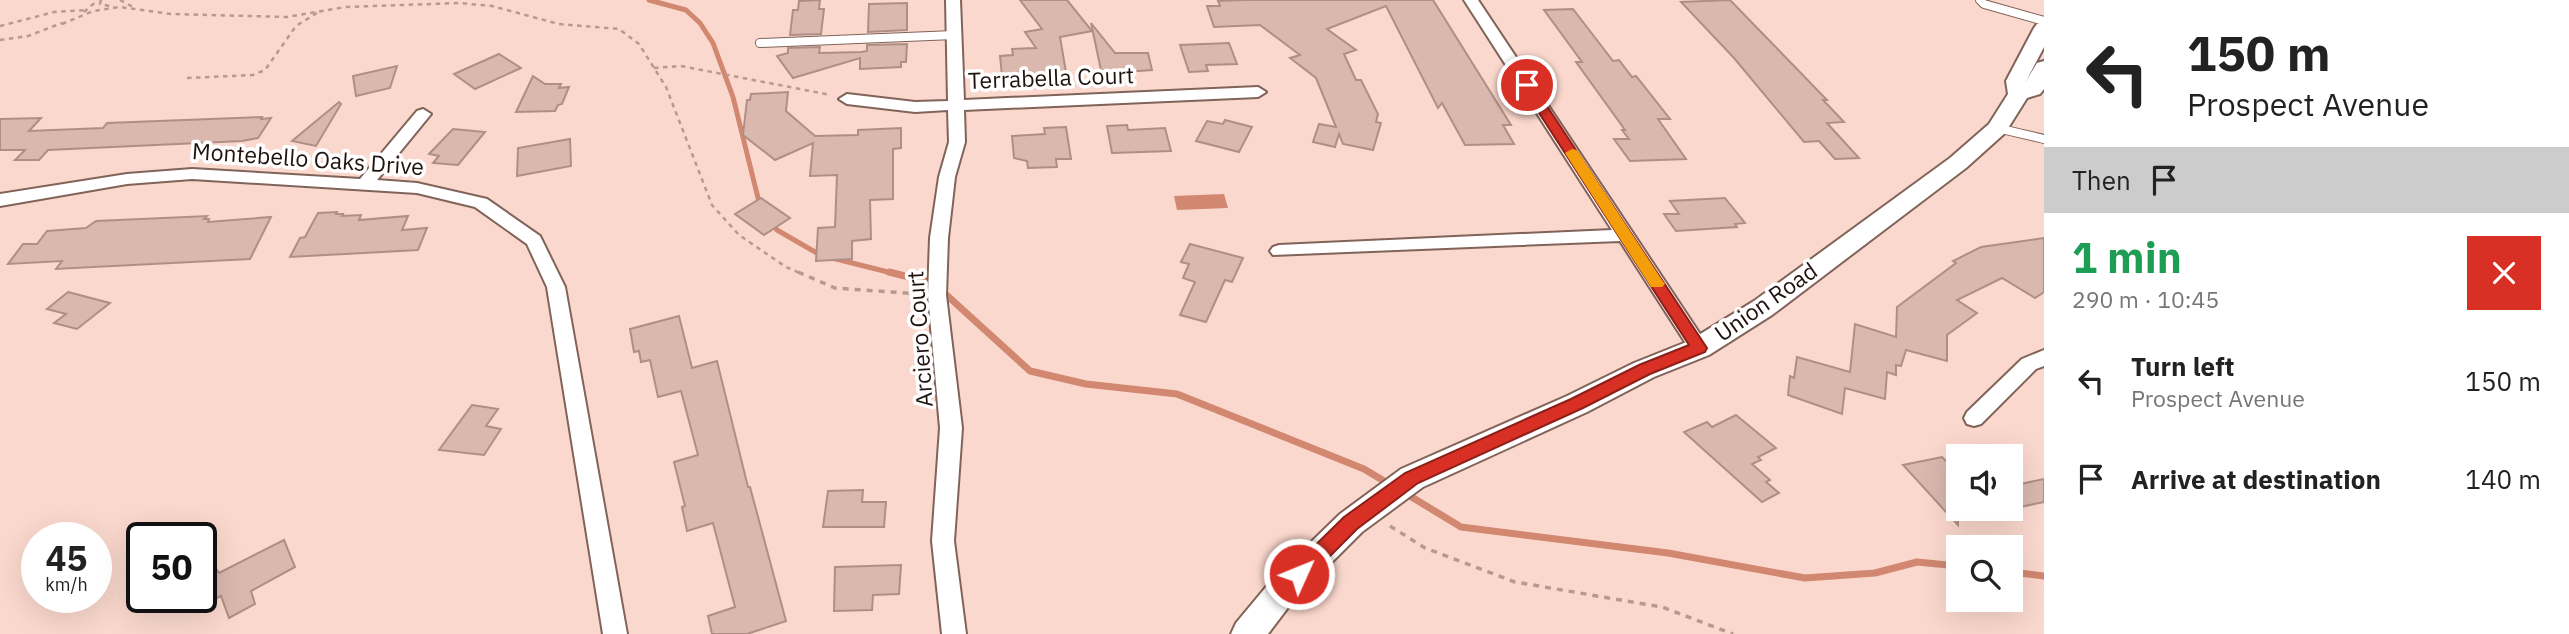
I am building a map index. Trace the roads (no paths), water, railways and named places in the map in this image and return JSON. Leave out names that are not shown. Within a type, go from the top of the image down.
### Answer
[{"type":"main road","name":"Union Road","points":[[2019,94],[2016,81],[2044,28]]},
{"type":"main road","name":"Union Road","points":[[1248,634],[1282,591],[1351,523],[1412,478],[1577,404],[1644,370],[1699,348],[1763,308],[1958,163],[1997,128],[2019,94],[2033,90],[2044,67]]},
{"type":"street","name":"Arciero Court","points":[[953,0],[957,142],[946,189],[939,239],[937,295],[951,428],[943,541],[954,634]]},
{"type":"street","points":[[1471,0],[1699,348]]},
{"type":"street","name":"Terrabella Court","points":[[847,99],[915,107],[1258,93]]},
{"type":"street","points":[[365,184],[423,114]]},
{"type":"street","name":"Montebello Oaks Drive","points":[[0,200],[127,179],[191,174],[365,184],[417,188],[481,203],[534,240],[556,287],[615,634]]},
{"type":"street","points":[[1279,251],[1625,235]]},
{"type":"street","points":[[1974,418],[2029,365],[2044,357]]},
{"type":"lane","points":[[1980,0],[1984,4],[2044,21]]},
{"type":"lane","points":[[760,43],[954,35]]},
{"type":"lane","points":[[1997,128],[2044,139]]},
{"type":"waterway","points":[[649,0],[686,10],[700,23],[713,43],[733,97],[760,206]]},
{"type":"waterway","points":[[770,221],[777,230],[822,256]]},
{"type":"waterway","points":[[832,258],[896,274]]},
{"type":"waterway","points":[[889,272],[933,283]]},
{"type":"waterway","points":[[941,290],[1030,371],[1086,384],[1177,394],[1364,469],[1389,484]]},
{"type":"waterway","points":[[1405,493],[1461,527],[1668,553],[1805,578],[1875,573],[1917,562],[1946,565]]},
{"type":"waterway","points":[[2023,573],[2044,576]]}]
